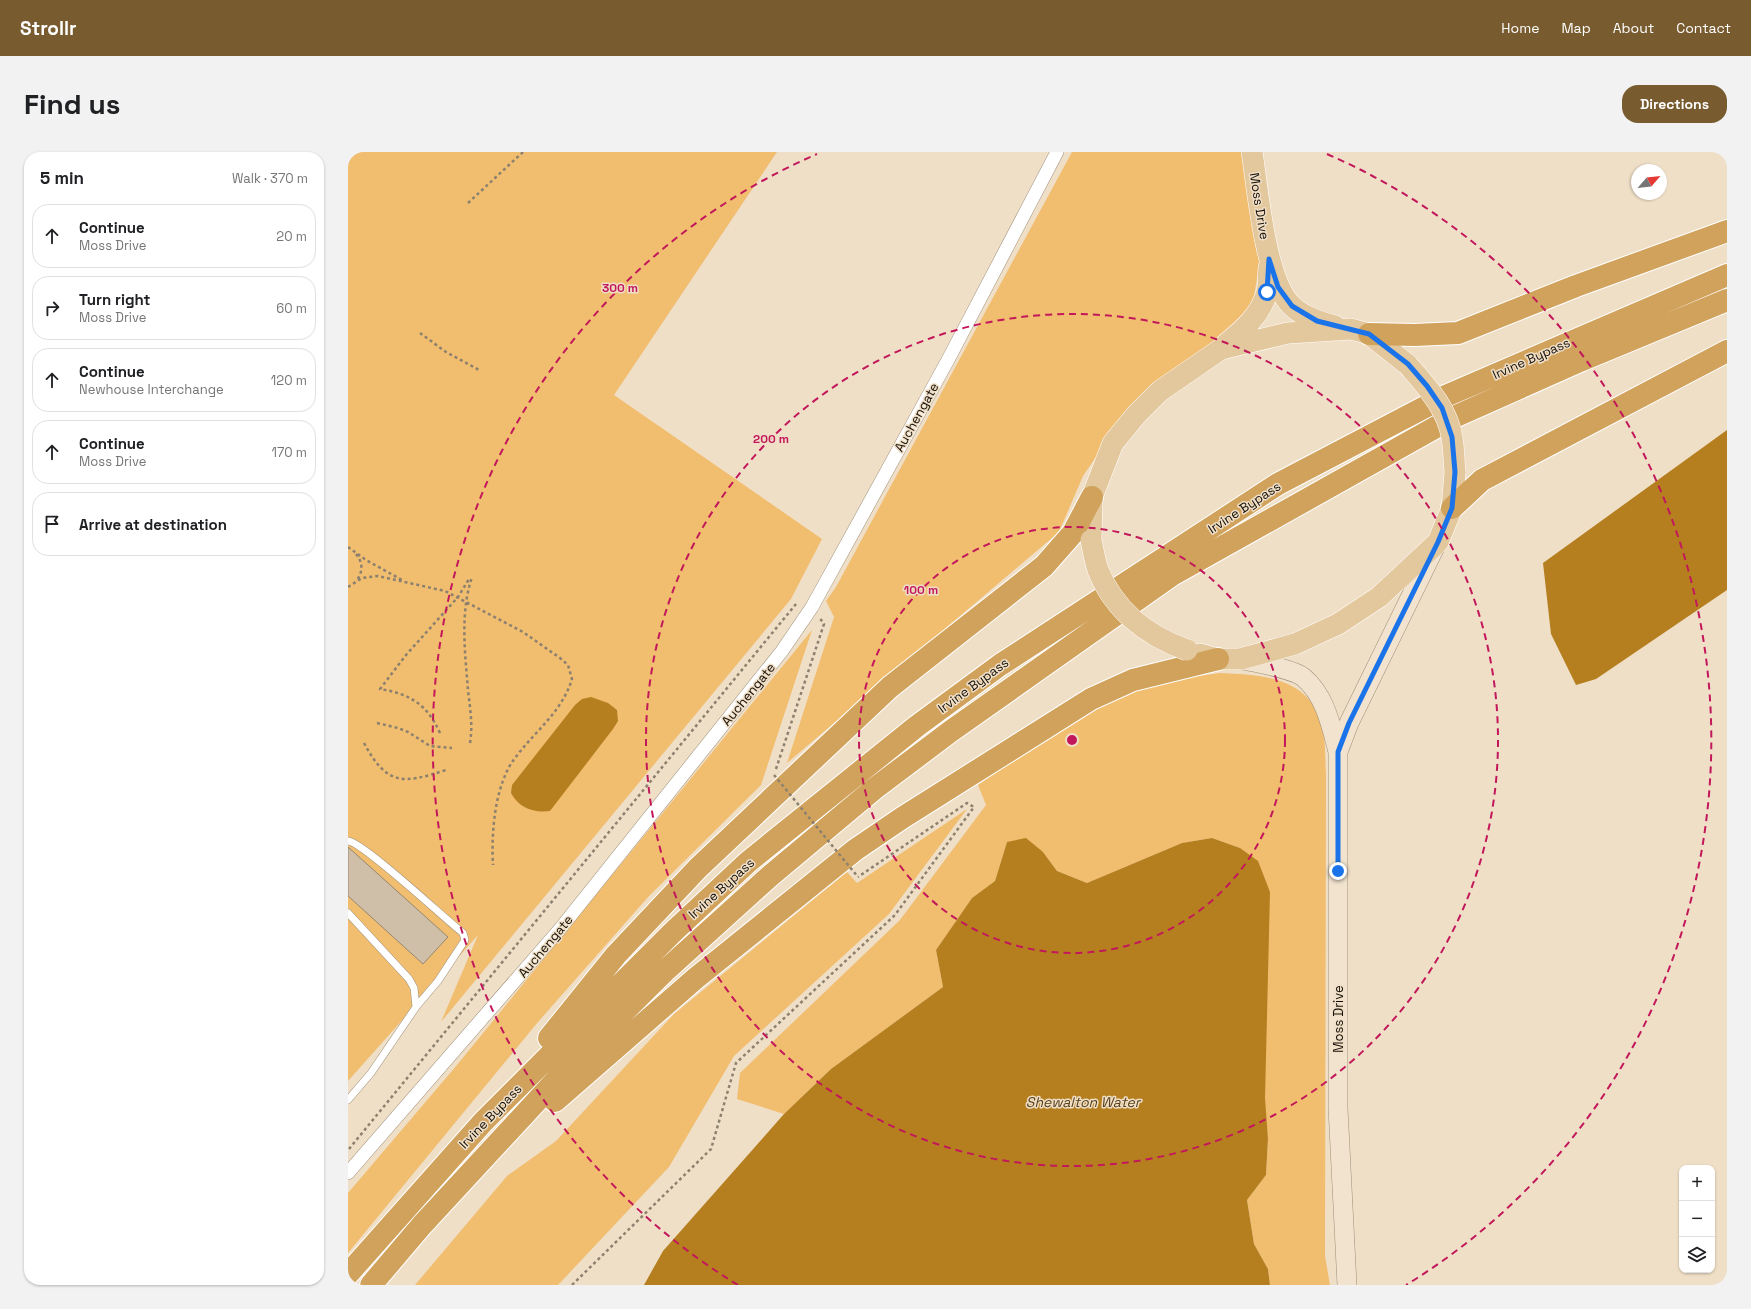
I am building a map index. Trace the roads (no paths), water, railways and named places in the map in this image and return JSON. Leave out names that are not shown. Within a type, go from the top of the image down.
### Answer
[{"type":"highway","points":[[1360,332],[1415,336],[1458,333],[1576,286],[1727,231]]},
{"type":"highway","name":"Irvine Bypass","points":[[348,1274],[482,1122],[673,932],[748,862],[917,726],[1000,665],[1278,484],[1448,395],[1727,275]]},
{"type":"highway","name":"Irvine Bypass","points":[[371,1285],[422,1225],[572,1064],[666,970],[770,876],[874,789],[1015,685],[1172,575],[1454,417],[1582,360],[1727,300]]},
{"type":"highway","points":[[1452,508],[1482,480],[1727,351]]},
{"type":"highway","points":[[482,1122],[616,955],[698,868],[890,687],[1044,566],[1073,533],[1092,497]]},
{"type":"highway","points":[[422,1225],[561,1095],[641,1024],[855,850],[908,814],[1091,699],[1133,680],[1218,659]]},
{"type":"main road","name":"Moss Drive","points":[[1252,152],[1269,259],[1278,287],[1292,306],[1317,321],[1360,332]]},
{"type":"main road","name":"Moss Drive","points":[[1221,349],[1248,325],[1261,306],[1267,292],[1269,259]]},
{"type":"main road","points":[[1360,332],[1408,364],[1427,386],[1442,408],[1452,437],[1455,472],[1452,508],[1438,542],[1379,596],[1338,624],[1295,644],[1240,660],[1218,659],[1173,645],[1145,629],[1129,617],[1112,598],[1098,569],[1091,540],[1092,497],[1113,443],[1136,415],[1160,391],[1221,349],[1288,333],[1360,332]]},
{"type":"main road","name":"Moss Drive","points":[[1338,752],[1349,723],[1438,542]]},
{"type":"main road","name":"Moss Drive","points":[[1240,660],[1276,667],[1302,676],[1319,695],[1330,720],[1338,752],[1338,1108],[1347,1285]]},
{"type":"street","name":"Auchengate","points":[[348,1173],[560,929],[782,651],[812,607],[949,358],[1057,152]]},
{"type":"lane","points":[[348,841],[360,846],[463,933],[465,940],[438,981],[416,1007],[371,1073],[348,1100]]},
{"type":"lane","points":[[348,913],[409,979],[414,988],[416,1007]]},
{"type":"water","points":[[1727,430],[1727,590],[1596,679],[1576,685],[1551,634],[1543,563]]},
{"type":"water","points":[[591,697],[608,703],[617,710],[618,721],[613,729],[550,811],[532,810],[522,806],[511,793],[512,785],[575,705],[582,699]]},
{"type":"water","name":"Shewalton Water","points":[[1026,838],[1043,852],[1057,871],[1087,883],[1182,843],[1212,838],[1240,848],[1258,861],[1270,892],[1265,1098],[1268,1139],[1266,1175],[1247,1200],[1254,1244],[1268,1269],[1270,1285],[644,1285],[663,1251],[784,1114],[831,1069],[943,987],[936,950],[972,898],[995,881],[1007,842]]}]
